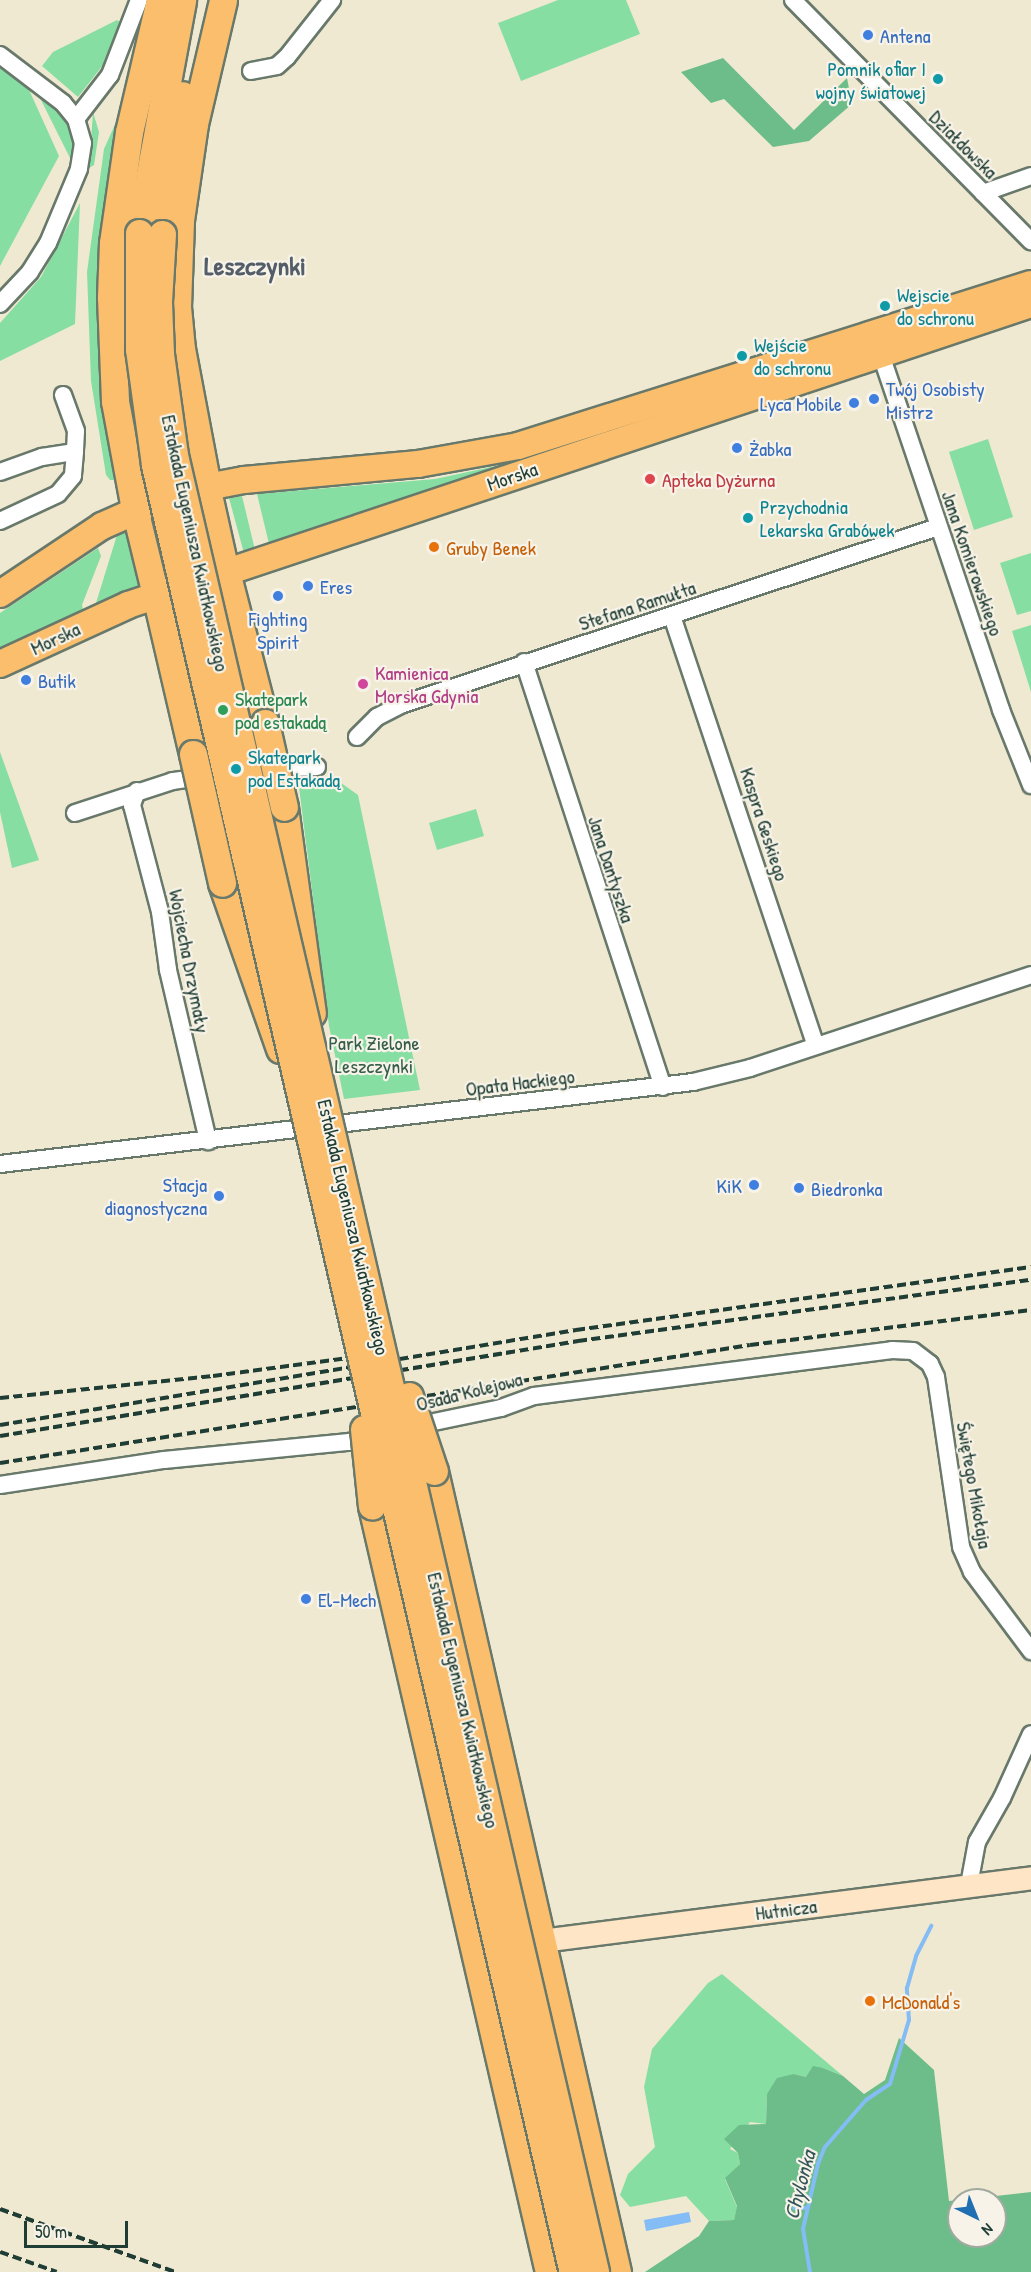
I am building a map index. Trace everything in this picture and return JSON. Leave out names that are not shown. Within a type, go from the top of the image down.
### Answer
[{"type":"highway","points":[[135,509],[119,430],[112,352],[113,254],[119,188],[160,0]]},
{"type":"highway","name":"Estakada Eugeniusza Kwiatkowskiego","points":[[182,0],[150,233],[160,343],[174,455],[316,1117],[353,1318],[573,2272]]},
{"type":"highway","name":"Estakada Eugeniusza Kwiatkowskiego","points":[[150,233],[204,0]]},
{"type":"highway","points":[[207,486],[181,349],[177,307],[180,220],[194,124],[223,0]]},
{"type":"highway","points":[[112,352],[181,349]]},
{"type":"highway","points":[[226,572],[265,723],[296,870],[316,1117]]},
{"type":"highway","points":[[156,595],[222,883],[316,1117]]},
{"type":"highway","name":"Estakada Eugeniusza Kwiatkowskiego","points":[[316,1117],[371,1297],[595,2272]]},
{"type":"highway","points":[[371,1297],[434,1470],[617,2272]]},
{"type":"highway","points":[[353,1318],[372,1506],[549,2272]]},
{"type":"main road","name":"Morska","points":[[0,594],[68,547],[135,509],[207,486],[418,464],[518,446],[1031,284]]},
{"type":"main road","name":"Morska","points":[[0,664],[156,595],[880,352],[1031,304]]},
{"type":"main road","points":[[207,486],[226,572]]},
{"type":"main road","points":[[135,509],[156,595]]},
{"type":"main road","name":"Hutnicza","points":[[476,1952],[505,1934],[524,1934],[542,1941],[1031,1878]]},
{"type":"street","points":[[76,119],[110,75],[139,0]]},
{"type":"street","points":[[251,71],[277,66],[287,57],[332,0]]},
{"type":"street","name":"Działdowska","points":[[793,0],[1031,240]]},
{"type":"street","points":[[0,55],[55,96],[76,119],[83,143],[79,169],[39,259],[0,304]]},
{"type":"street","points":[[983,193],[1031,176]]},
{"type":"street","name":"Jana Komierowskiego","points":[[880,352],[1001,710],[1031,785]]},
{"type":"street","points":[[0,521],[58,494],[73,476],[76,431],[63,394]]},
{"type":"street","points":[[0,472],[75,452]]},
{"type":"street","name":"Stefana Ramułta","points":[[357,737],[377,717],[403,704],[938,527]]},
{"type":"street","name":"Kaspra Geskiego","points":[[672,616],[816,1047]]},
{"type":"street","name":"Jana Dantyszka","points":[[524,663],[663,1087]]},
{"type":"street","points":[[75,813],[137,791],[221,773],[317,767]]},
{"type":"street","name":"Wojciecha Drzymały","points":[[137,791],[132,805],[160,912],[168,970],[208,1141]]},
{"type":"street","name":"Opata Hackiego","points":[[0,1164],[663,1087],[739,1072],[1031,975]]},
{"type":"street","name":"Osada Kolejowa","points":[[0,1485],[164,1460],[349,1442],[501,1408],[534,1396],[892,1350],[922,1356],[936,1377]]},
{"type":"street","name":"Świętego Mikołaja","points":[[936,1377],[961,1547],[972,1572],[1031,1651]]},
{"type":"street","points":[[465,1907],[475,1846],[402,1529],[378,1464],[389,1432],[413,1457],[423,1523],[496,1841],[531,1893]]},
{"type":"street","points":[[969,1885],[977,1842],[1002,1798],[1031,1734]]},
{"type":"green space","points":[[558,0],[626,0],[640,34],[521,81],[498,23]]},
{"type":"green space","points":[[117,20],[120,22],[107,60],[78,97],[42,66],[53,52]]},
{"type":"green space","points":[[723,58],[794,130],[847,78],[852,104],[809,141],[773,147],[724,99],[711,103],[681,72]]},
{"type":"green space","points":[[0,65],[21,72],[59,156],[0,266]]},
{"type":"green space","points":[[130,91],[106,195],[97,269],[99,379],[114,480],[110,480],[106,475],[91,381],[87,272],[104,149]]},
{"type":"green space","points":[[38,94],[67,122],[73,142],[71,160]]},
{"type":"green space","points":[[93,112],[99,132],[94,165],[89,168]]},
{"type":"green space","points":[[80,203],[75,324],[0,361],[0,323],[41,277]]},
{"type":"green space","points":[[133,389],[147,476],[138,474],[127,393]]},
{"type":"green space","points":[[988,439],[1013,517],[974,530],[949,452]]},
{"type":"green space","points":[[533,458],[270,548],[257,494],[435,479]]},
{"type":"green space","points":[[242,496],[256,554],[245,557],[229,498]]},
{"type":"green space","points":[[127,531],[139,586],[96,603],[117,535]]},
{"type":"green space","points":[[98,548],[101,556],[82,605],[83,610],[0,648],[0,613]]},
{"type":"green space","points":[[1031,553],[1031,611],[1017,615],[1000,563]]},
{"type":"green space","points":[[1031,625],[1031,692],[1012,631]]},
{"type":"green space","points":[[0,752],[39,860],[12,868],[0,812]]},
{"type":"green space","name":"Park Zielone Leszczynki","points":[[298,779],[337,780],[358,795],[420,1090],[344,1099],[329,1026]]},
{"type":"green space","points":[[476,809],[484,836],[437,850],[429,823]]},
{"type":"green space","points":[[722,1974],[843,2076],[823,2068],[806,2077],[794,2074],[767,2094],[766,2124],[750,2122],[730,2149],[738,2153],[740,2164],[725,2179],[737,2207],[734,2220],[709,2221],[686,2196],[630,2207],[620,2195],[628,2174],[655,2147],[644,2087],[652,2049],[708,1983]]},
{"type":"green space","points":[[899,2038],[934,2070],[948,2188],[947,2248],[1007,2248],[1007,2195],[1031,2192],[1031,2272],[645,2272],[699,2236],[709,2221],[734,2220],[737,2206],[725,2178],[740,2164],[738,2153],[724,2139],[739,2125],[766,2124],[767,2094],[777,2078],[794,2074],[806,2077],[813,2066],[843,2076],[864,2094],[885,2080]]},
{"type":"water","points":[[689,2212],[691,2222],[646,2231],[644,2220]]},
{"type":"waterway","name":"Chylonka","points":[[810,2272],[803,2229],[818,2164],[825,2147],[866,2100],[890,2084],[909,2020],[907,1988],[916,1956],[931,1926]]},
{"type":"waterway","points":[[794,2208],[805,2208]]},
{"type":"railway","points":[[0,1425],[576,1330],[1031,1267]]},
{"type":"railway","points":[[0,1436],[578,1341],[1031,1280]]},
{"type":"railway","points":[[0,1463],[750,1345],[1031,1310]]},
{"type":"railway","points":[[0,1398],[213,1376],[393,1352]]},
{"type":"railway","points":[[0,2209],[175,2272]]},
{"type":"railway","points":[[0,2252],[57,2272]]},
{"type":"place","name":"Antena","points":[[868,35]]},
{"type":"place","name":"Pomnik ofiar I wojny światowej","points":[[938,79]]},
{"type":"place","name":"Wejscie do schronu","points":[[885,306]]},
{"type":"place","name":"Wejście do schronu","points":[[742,356]]},
{"type":"place","name":"Twój Osobisty Mistrz","points":[[874,399]]},
{"type":"place","name":"Lyca Mobile","points":[[854,403]]},
{"type":"place","name":"Żabka","points":[[737,448]]},
{"type":"place","name":"Apteka Dyżurna","points":[[650,479]]},
{"type":"place","name":"Przychodnia Lekarska Grabówek","points":[[748,518]]},
{"type":"place","name":"Gruby Benek","points":[[434,547]]},
{"type":"place","name":"Eres","points":[[308,586]]},
{"type":"place","name":"Fighting Spirit","points":[[278,596]]},
{"type":"place","name":"Butik","points":[[26,680]]},
{"type":"place","name":"Kamienica Morska Gdynia","points":[[363,684]]},
{"type":"place","name":"Skatepark pod estakadą","points":[[223,710]]},
{"type":"place","name":"Skatepark pod Estakadą","points":[[236,769]]},
{"type":"place","name":"KiK","points":[[754,1185]]},
{"type":"place","name":"Biedronka","points":[[799,1188]]},
{"type":"place","name":"Stacja diagnostyczna","points":[[219,1196]]},
{"type":"place","name":"El-Mech","points":[[306,1599]]},
{"type":"place","name":"McDonald's","points":[[870,2001]]},
{"type":"district","name":"Leszczynki","points":[[255,266]]}]
